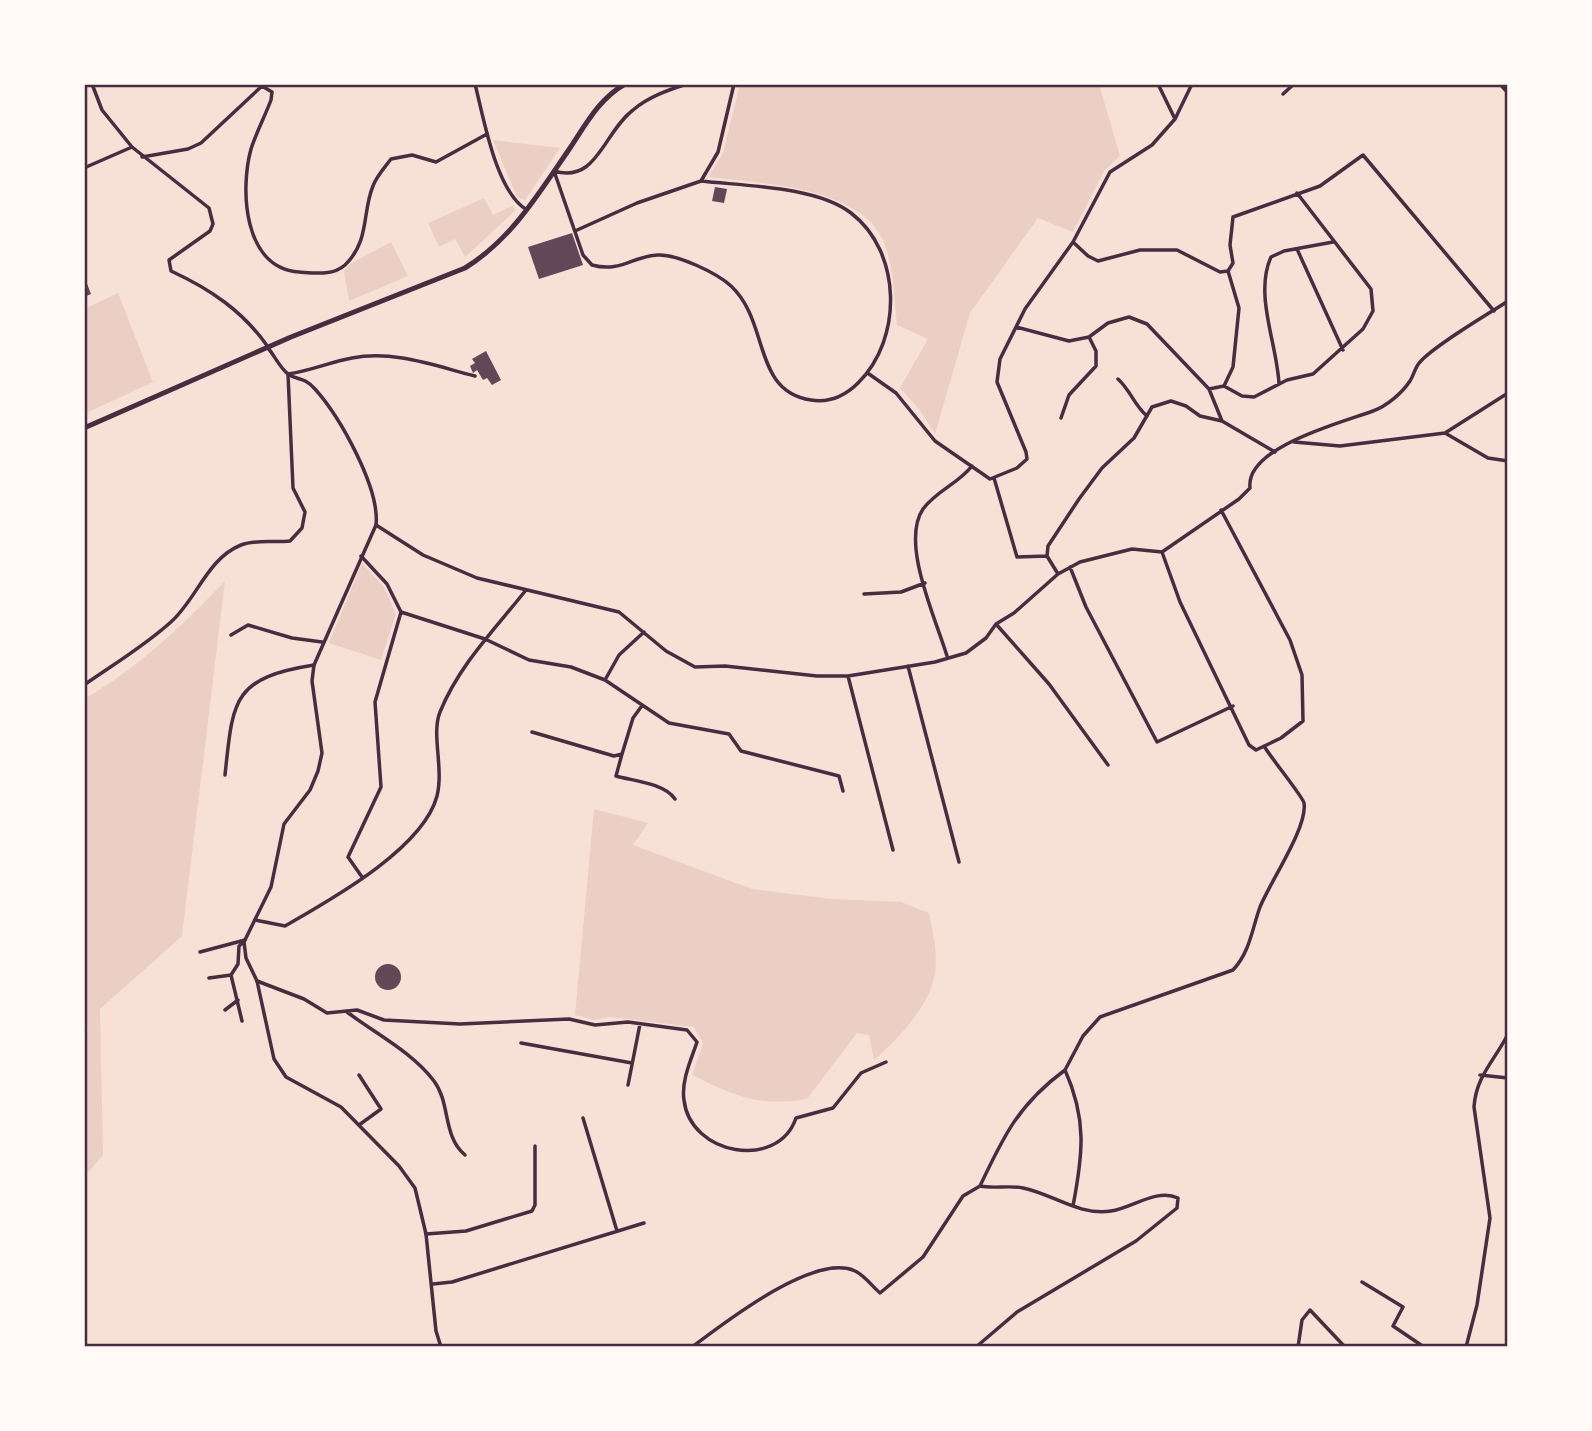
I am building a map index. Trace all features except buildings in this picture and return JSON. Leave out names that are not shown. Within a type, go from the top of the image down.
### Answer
[{"type":"highway","points":[[84,428],[268,348],[465,268],[497,245],[527,210],[597,107],[625,84]]},
{"type":"street","points":[[84,685],[173,620],[192,599],[215,564],[228,553],[251,542],[290,541],[302,528],[304,512],[293,488],[288,374],[247,320],[229,305],[171,271],[169,260],[210,231],[212,215],[201,200],[132,147],[102,110],[92,84]]},
{"type":"street","points":[[475,84],[486,134],[510,195],[516,204],[527,210]]},
{"type":"street","points":[[554,171],[569,175],[585,169],[609,133],[633,110],[664,91],[687,84]]},
{"type":"street","points":[[701,181],[718,152],[734,84]]},
{"type":"street","points":[[1158,84],[1175,119]]},
{"type":"street","points":[[868,373],[896,393],[935,441],[990,479],[1017,468],[1027,459],[997,383],[1000,359],[1016,327],[1073,242],[1110,172],[1152,145],[1175,119],[1192,84]]},
{"type":"street","points":[[1283,94],[1294,84]]},
{"type":"street","points":[[1500,84],[1508,93]]},
{"type":"street","points":[[142,157],[188,149],[201,143],[262,85],[272,92],[271,100],[251,149],[244,194],[254,239],[266,257],[292,272],[323,274],[342,268],[352,257],[367,224],[373,186],[391,159],[412,155],[436,162],[486,134]]},
{"type":"street","points":[[84,168],[132,147]]},
{"type":"street","points":[[1224,386],[1233,367],[1239,308],[1228,271],[1233,263],[1230,245],[1233,217],[1320,187],[1363,155],[1494,311]]},
{"type":"street","points":[[554,171],[583,255],[592,265],[618,268],[659,254],[710,270],[733,287],[754,317],[770,372],[789,395],[809,400],[834,399],[849,392],[880,356],[890,325],[887,273],[877,241],[851,213],[834,204],[801,192],[701,181],[637,202],[575,231]]},
{"type":"street","points":[[1209,389],[1224,386],[1242,396],[1254,397],[1279,384],[1313,374],[1343,350],[1363,329],[1373,310],[1371,289],[1297,193]]},
{"type":"street","points":[[1073,242],[1098,261],[1140,250],[1177,250],[1220,272],[1228,271]]},
{"type":"street","points":[[1279,384],[1278,358],[1265,293],[1264,272],[1271,257],[1334,242]]},
{"type":"street","points":[[1297,249],[1343,350]]},
{"type":"street","points":[[376,525],[422,555],[477,578],[619,611],[666,651],[695,667],[725,666],[817,676],[848,676],[935,662],[947,656],[966,653],[986,638],[996,624],[1014,613],[1058,574],[1070,567],[1132,549],[1163,552],[1250,488],[1248,478],[1254,468],[1275,452],[1352,415],[1374,411],[1391,401],[1410,381],[1419,362],[1508,301]]},
{"type":"street","points":[[1016,327],[1069,341],[1089,337],[1108,323],[1129,317],[1147,324],[1209,389],[1222,421]]},
{"type":"street","points":[[1061,418],[1069,395],[1096,366],[1096,351],[1089,337]]},
{"type":"street","points":[[288,374],[373,355],[393,356],[475,376]]},
{"type":"street","points":[[243,1021],[231,975],[238,964],[239,946],[245,941],[271,887],[284,824],[310,790],[322,753],[312,681],[314,665],[321,642],[376,525],[374,495],[338,421],[304,378],[288,374]]},
{"type":"street","points":[[1118,379],[1131,390],[1135,406],[1147,416]]},
{"type":"street","points":[[1292,442],[1340,446],[1445,433],[1508,393]]},
{"type":"street","points":[[1058,574],[1046,556],[1048,546],[1102,468],[1134,438],[1152,407],[1171,401],[1186,406],[1200,416],[1222,421],[1275,452]]},
{"type":"street","points":[[1445,433],[1488,458],[1508,461]]},
{"type":"street","points":[[947,656],[915,550],[914,529],[922,511],[935,495],[961,480],[972,466]]},
{"type":"street","points":[[994,478],[1017,558],[1046,556]]},
{"type":"street","points":[[1163,552],[1180,602],[1233,706],[1249,745],[1256,750],[1303,721],[1302,675],[1290,640],[1221,510]]},
{"type":"street","points":[[361,556],[387,584],[401,612],[375,702],[381,787],[348,857],[362,877]]},
{"type":"street","points":[[1070,567],[1086,607],[1157,742],[1233,706]]},
{"type":"street","points":[[864,594],[901,592],[925,583]]},
{"type":"street","points":[[255,920],[285,926],[399,853],[436,799],[441,765],[436,725],[440,711],[485,639],[526,590]]},
{"type":"street","points":[[401,612],[485,639],[530,660],[571,667],[605,680],[641,707],[669,723],[729,734],[741,751],[839,776],[843,791]]},
{"type":"street","points":[[996,624],[1049,684],[1108,765]]},
{"type":"street","points":[[231,635],[248,625],[292,638],[321,642]]},
{"type":"street","points":[[605,680],[619,655],[645,632]]},
{"type":"street","points":[[225,775],[230,723],[235,705],[246,690],[258,680],[314,665]]},
{"type":"street","points":[[908,666],[959,862]]},
{"type":"street","points":[[848,676],[892,850]]},
{"type":"street","points":[[641,707],[633,718],[615,776],[659,788],[671,793],[676,799]]},
{"type":"street","points":[[532,732],[614,756],[622,754]]},
{"type":"street","points":[[692,1347],[741,1310],[802,1276],[854,1270],[880,1293],[923,1257],[963,1196],[980,1186],[1009,1125],[1041,1087],[1065,1070],[1083,1036],[1100,1017],[1233,970],[1245,958],[1261,906],[1300,824],[1305,805],[1301,795],[1279,772],[1264,746]]},
{"type":"street","points":[[200,953],[245,941]]},
{"type":"street","points":[[245,941],[246,958],[257,981],[274,1059],[286,1077],[341,1107],[415,1188],[426,1234],[436,1331],[441,1347]]},
{"type":"street","points":[[209,978],[231,975]]},
{"type":"street","points":[[257,981],[304,999],[327,1013],[358,1010],[384,1020],[460,1024],[569,1020],[595,1025],[640,1024],[687,1030],[694,1035],[697,1042],[687,1072],[684,1101],[698,1129],[711,1143],[730,1151],[778,1144],[792,1129],[796,1118],[833,1108],[860,1073],[887,1062]]},
{"type":"street","points":[[225,1010],[238,999]]},
{"type":"street","points":[[345,1011],[417,1063],[434,1081],[442,1094],[450,1137],[465,1155]]},
{"type":"street","points":[[628,1085],[640,1024]]},
{"type":"street","points":[[1466,1347],[1477,1305],[1490,1218],[1474,1107],[1480,1075],[1508,1034]]},
{"type":"street","points":[[520,1043],[632,1063]]},
{"type":"street","points":[[1065,1070],[1081,1115],[1083,1138],[1073,1206]]},
{"type":"street","points":[[359,1075],[380,1109],[359,1125]]},
{"type":"street","points":[[1480,1075],[1508,1078]]},
{"type":"street","points":[[583,1118],[617,1231]]},
{"type":"street","points":[[426,1234],[466,1231],[532,1211],[535,1205],[535,1146]]},
{"type":"street","points":[[976,1347],[1017,1312],[1136,1241],[1180,1203],[1170,1194],[1112,1211],[1073,1206],[1021,1187],[994,1189],[980,1186]]},
{"type":"street","points":[[433,1284],[452,1282],[644,1223]]},
{"type":"street","points":[[1362,1282],[1403,1307],[1393,1326],[1424,1347]]},
{"type":"street","points":[[1298,1347],[1302,1320],[1310,1310],[1345,1347]]},
{"type":"shaded area","points":[[740,84],[1099,84],[1120,156],[1104,171],[1073,232],[1038,218],[970,313],[935,434],[919,409],[900,388],[928,339],[897,325],[889,260],[883,240],[871,222],[853,208],[805,190],[708,177],[723,153]]},
{"type":"shaded area","points":[[493,140],[560,148],[525,200],[517,197]]},
{"type":"shaded area","points":[[484,198],[493,215],[512,206],[516,210],[465,257],[455,239],[439,247],[428,223]]},
{"type":"shaded area","points":[[391,242],[408,276],[349,301],[344,271],[350,264]]},
{"type":"shaded area","points":[[118,293],[153,382],[84,414],[84,309]]},
{"type":"shaded area","points":[[362,563],[384,587],[396,614],[381,660],[329,643]]},
{"type":"shaded area","points":[[225,581],[182,936],[100,1009],[103,1155],[84,1177],[84,1051],[88,1029],[84,1008],[84,699],[159,645]]},
{"type":"shaded area","points":[[594,809],[648,823],[633,845],[752,889],[832,899],[901,902],[929,913],[936,962],[934,978],[925,1001],[901,1033],[874,1060],[869,1035],[857,1033],[807,1099],[774,1102],[734,1094],[692,1075],[703,1043],[694,1027],[610,1017],[594,1020],[575,1015]]}]
